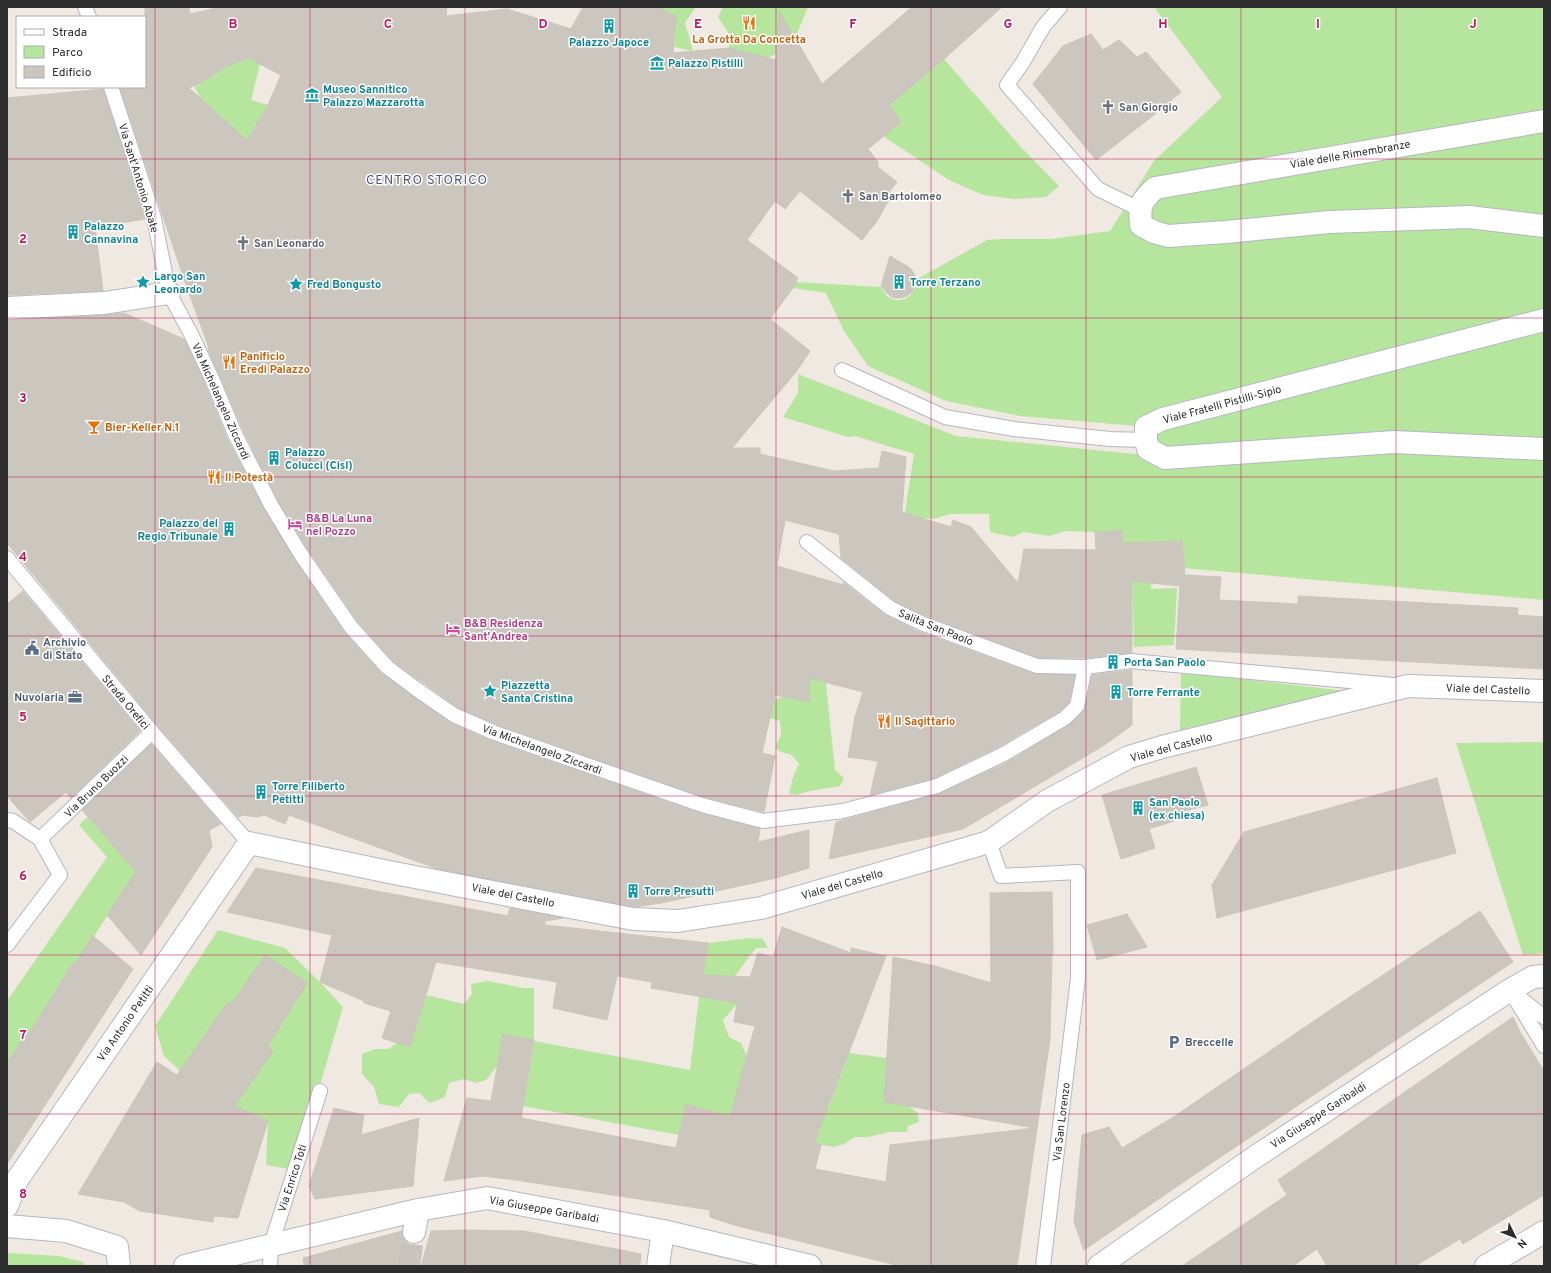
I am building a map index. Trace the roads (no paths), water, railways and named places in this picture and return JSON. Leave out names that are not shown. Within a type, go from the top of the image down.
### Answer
[{"type":"street","name":"Viale delle Rimembranze","points":[[1139,209],[1146,197],[1155,188],[1544,121]]},
{"type":"street","points":[[1139,209],[1141,225],[1154,232],[1168,236],[1329,222],[1469,217],[1544,226]]},
{"type":"street","points":[[7,308],[104,303],[169,293]]},
{"type":"street","name":"Viale Fratelli Pistilli-Sipio","points":[[1146,440],[1146,428],[1162,419],[1544,320]]},
{"type":"street","points":[[1146,440],[1148,449],[1165,458],[1394,442],[1544,449]]},
{"type":"street","name":"Viale del Castello","points":[[249,843],[394,873],[634,918],[678,920],[761,908],[989,842],[1047,800],[1129,757],[1162,747],[1408,686],[1544,691]]},
{"type":"street","name":"Via Antonio Petitti","points":[[7,1206],[17,1180],[249,843]]},
{"type":"street","name":"Via Giuseppe Garibaldi","points":[[1099,1266],[1255,1157],[1510,990],[1533,977],[1544,976]]},
{"type":"street","name":"Via Giuseppe Garibaldi","points":[[185,1266],[418,1210],[487,1198],[663,1231],[810,1266]]},
{"type":"street","points":[[414,1232],[418,1210]]},
{"type":"street","points":[[7,1226],[66,1231],[117,1247],[119,1266]]},
{"type":"street","points":[[658,1266],[663,1231]]},
{"type":"street","points":[[1486,1266],[1544,1232]]},
{"type":"lane","points":[[1060,7],[1043,27],[1023,62],[1007,85],[1098,189],[1139,209]]},
{"type":"lane","name":"Via Sant'Antonio Abate","points":[[110,88],[154,218],[169,293]]},
{"type":"lane","name":"Via Michelangelo Ziccardi","points":[[169,293],[192,336],[244,453],[271,505],[300,553],[351,627],[387,667],[419,691],[454,715],[495,733],[702,805],[763,821],[843,811],[937,786],[997,758],[1065,718],[1077,706],[1085,667]]},
{"type":"lane","points":[[842,370],[944,417],[1014,429],[1110,439],[1146,440]]},
{"type":"lane","name":"Salita San Paolo","points":[[807,542],[890,608],[921,623],[1037,666],[1085,667]]},
{"type":"lane","name":"Strada Orefici","points":[[7,558],[12,573],[249,843]]},
{"type":"lane","name":"Viale del Castello","points":[[1085,667],[1131,661],[1408,686]]},
{"type":"lane","name":"Via Bruno Buozzi","points":[[40,839],[152,732]]},
{"type":"lane","points":[[7,820],[13,820],[40,839],[60,874],[7,945]]},
{"type":"lane","name":"Via San Lorenzo","points":[[989,842],[1001,876],[1078,872],[1078,978],[1043,1266]]},
{"type":"lane","points":[[1510,990],[1544,1017]]},
{"type":"lane","points":[[1510,990],[1544,1046]]},
{"type":"lane","name":"Via Enrico Toti","points":[[270,1266],[271,1245],[320,1091]]},
{"type":"tunnel","points":[[409,1266],[414,1232]]},
{"type":"place","name":"La Grotta Da Concetta","points":[[749,23]]},
{"type":"place","name":"Palazzo Japoce","points":[[609,26]]},
{"type":"place","name":"Palazzo Pistilli","points":[[657,63]]},
{"type":"place","name":"Museo Sannitico Palazzo Mazzarotta","points":[[312,95]]},
{"type":"place","name":"San Giorgio","points":[[1108,107]]},
{"type":"place","name":"San Bartolomeo","points":[[848,196]]},
{"type":"place","name":"Palazzo Cannavina","points":[[73,232]]},
{"type":"place","name":"San Leonardo","points":[[243,243]]},
{"type":"place","name":"Largo San Leonardo","points":[[143,282]]},
{"type":"place","name":"Torre Terzano","points":[[899,282]]},
{"type":"place","name":"Fred Bongusto","points":[[296,284]]},
{"type":"place","name":"Panificio Eredi Palazzo","points":[[229,362]]},
{"type":"place","name":"Bier-Keller N.1","points":[[94,427]]},
{"type":"place","name":"Palazzo Colucci (Cisl)","points":[[274,458]]},
{"type":"place","name":"Il Potestà","points":[[214,477]]},
{"type":"place","name":"B&B La Luna nel Pozzo","points":[[295,524]]},
{"type":"place","name":"Palazzo del Regio Tribunale","points":[[229,529]]},
{"type":"place","name":"B&B Residenza Sant'Andrea","points":[[453,629]]},
{"type":"place","name":"Archivio di Stato","points":[[32,648]]},
{"type":"place","name":"Porta San Paolo","points":[[1113,662]]},
{"type":"place","name":"Piazzetta Santa Cristina","points":[[490,691]]},
{"type":"place","name":"Torre Ferrante","points":[[1116,692]]},
{"type":"place","name":"Nuvolaria","points":[[75,697]]},
{"type":"place","name":"Il Sagittario","points":[[884,721]]},
{"type":"place","name":"Torre Filiberto Petitti","points":[[261,792]]},
{"type":"place","name":"San Paolo (ex chiesa)","points":[[1138,808]]},
{"type":"place","name":"Torre Presutti","points":[[633,891]]},
{"type":"place","name":"Breccelle","points":[[1174,1042]]},
{"type":"district","name":"CENTRO STORICO","points":[[427,179]]}]
